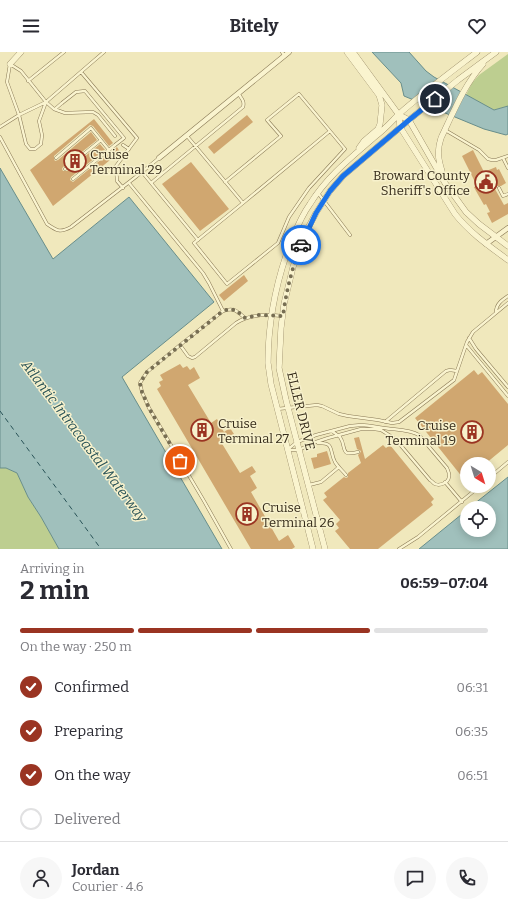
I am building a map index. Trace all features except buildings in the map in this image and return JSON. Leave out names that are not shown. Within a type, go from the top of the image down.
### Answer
[{"type":"street","points":[[10,64],[21,52]]},
{"type":"street","points":[[158,158],[283,54],[289,52]]},
{"type":"street","points":[[347,52],[379,95],[382,105],[378,129],[364,141],[354,155]]},
{"type":"street","points":[[353,52],[399,114],[409,120],[445,183],[466,212],[508,246]]},
{"type":"street","name":"ELLER DRIVE","points":[[313,549],[277,409],[268,364],[272,315],[278,284],[289,247],[305,212],[318,193],[338,170],[379,134],[399,114],[477,52]]},
{"type":"street","points":[[445,183],[438,160],[439,145],[464,90],[474,74],[494,53]]},
{"type":"street","name":"ELLER DRIVE","points":[[325,549],[279,368],[281,328],[288,285],[296,260],[311,222],[330,191],[343,176],[400,127],[494,53]]},
{"type":"street","points":[[399,114],[400,127],[455,214],[467,229],[508,260]]},
{"type":"street","points":[[486,244],[508,228]]},
{"type":"lane","points":[[28,81],[64,52]]},
{"type":"lane","points":[[0,127],[19,115],[46,102],[104,52]]},
{"type":"lane","points":[[46,102],[39,121],[42,135],[41,144],[35,149],[30,149],[26,144],[19,115],[7,82],[10,64],[21,71],[46,102],[54,109],[65,113],[93,112],[99,114],[115,136]]},
{"type":"lane","points":[[81,72],[137,138],[116,166],[117,181],[122,188]]},
{"type":"lane","points":[[54,109],[76,92],[85,91],[124,138],[73,179]]},
{"type":"lane","points":[[151,183],[243,107],[243,100],[238,93]]},
{"type":"lane","points":[[225,182],[281,136],[267,120],[299,94],[330,131],[345,149],[309,188],[289,217],[278,243],[227,284],[194,243],[330,131]]},
{"type":"lane","points":[[105,109],[109,105]]},
{"type":"lane","points":[[56,158],[91,128],[109,150]]},
{"type":"lane","points":[[445,130],[479,150],[488,159],[492,160],[508,156]]},
{"type":"lane","points":[[186,135],[243,204]]},
{"type":"lane","points":[[0,137],[47,224],[55,230],[63,231],[71,227],[129,183],[158,158]]},
{"type":"lane","points":[[65,169],[101,140]]},
{"type":"lane","points":[[123,145],[129,149]]},
{"type":"lane","points":[[503,158],[508,168]]},
{"type":"lane","points":[[142,172],[198,240]]},
{"type":"lane","points":[[129,183],[203,273],[223,311]]},
{"type":"lane","points":[[499,188],[503,196],[508,194]]},
{"type":"lane","points":[[318,193],[350,235]]},
{"type":"lane","points":[[496,312],[497,306],[508,296]]},
{"type":"lane","points":[[277,409],[317,405],[339,414],[385,422],[396,423],[403,420],[454,380],[466,345],[473,332],[508,303]]},
{"type":"lane","points":[[230,549],[204,501],[149,408],[140,383],[147,372],[223,311],[228,309],[235,310],[245,318]]},
{"type":"lane","points":[[180,345],[188,356],[192,358],[236,323],[245,318],[258,315],[283,316]]},
{"type":"lane","points":[[469,338],[476,349],[508,387]]},
{"type":"lane","points":[[466,345],[508,396]]},
{"type":"lane","points":[[385,422],[446,371],[457,371]]},
{"type":"lane","points":[[368,425],[419,435],[447,468],[449,477],[447,481],[440,485],[435,484],[397,441],[389,434],[381,430],[361,429],[314,443],[299,450],[288,450],[297,442],[316,436],[350,426],[368,425]]},
{"type":"lane","points":[[332,431],[340,438],[345,452],[349,454],[358,452]]},
{"type":"lane","points":[[314,443],[324,443],[330,445],[336,462],[346,475]]},
{"type":"lane","points":[[496,472],[508,462]]},
{"type":"lane","points":[[309,485],[321,482],[339,467]]},
{"type":"lane","points":[[445,482],[461,501]]},
{"type":"lane","points":[[463,501],[472,493]]},
{"type":"lane","points":[[399,549],[418,537],[460,504]]},
{"type":"green space","points":[[508,54],[508,106],[494,110],[466,95],[472,83],[479,75]]},
{"type":"green space","points":[[0,468],[6,468],[17,473],[28,497],[59,549],[0,549]]},
{"type":"water","points":[[372,52],[409,52],[426,71],[434,77],[494,110],[508,106],[508,134],[506,135],[484,129],[404,96],[401,83]]},
{"type":"water","name":"Atlantic Intracoastal Waterway","points":[[0,168],[53,259],[129,197],[214,302],[122,377],[222,549],[59,549],[28,497],[17,473],[6,468],[0,468]]},
{"type":"water","points":[[508,477],[508,549],[419,549],[460,516],[460,537],[496,537],[496,501],[478,501],[488,493],[496,493],[496,487]]},
{"type":"ferry route","points":[[0,411],[101,549]]},
{"type":"way so far","points":[[180,461],[149,408],[140,383],[147,372],[223,311],[228,309],[235,310],[245,318],[258,315],[283,316],[288,285],[301,245]]},
{"type":"place","name":"Cruise Terminal 29","points":[[75,161]]},
{"type":"place","name":"Broward County Sheriff's Office","points":[[486,182]]},
{"type":"place","name":"Cruise Terminal 27","points":[[202,430]]},
{"type":"place","name":"Cruise Terminal 19","points":[[472,432]]},
{"type":"place","name":"Cruise Terminal 26","points":[[247,514]]},
{"type":"route","points":[[301,245],[316,213],[330,191],[343,176],[435,99]]}]
